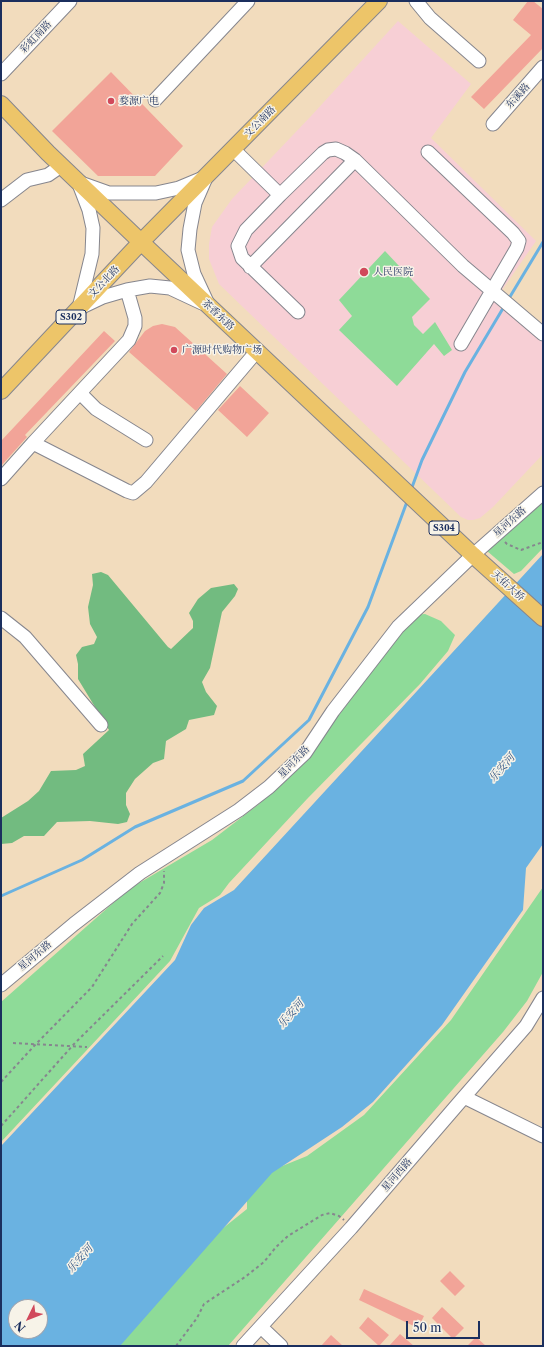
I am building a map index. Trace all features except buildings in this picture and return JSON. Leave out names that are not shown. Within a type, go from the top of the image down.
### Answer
[{"type":"main road","name":"文公南路","points":[[141,242],[379,1]]},
{"type":"main road","name":"茶香东路","points":[[1,104],[61,166],[473,555]]},
{"type":"main road","name":"文公北路","points":[[1,391],[141,242]]},
{"type":"main road","name":"天佑大桥","points":[[473,555],[543,618]]},
{"type":"street","name":"彩虹南路","points":[[1,74],[70,1]]},
{"type":"street","points":[[155,100],[248,1]]},
{"type":"street","points":[[416,1],[430,18],[479,61]]},
{"type":"street","name":"东溪路","points":[[493,124],[543,67]]},
{"type":"street","points":[[233,149],[280,195]]},
{"type":"street","points":[[298,312],[250,267],[242,258],[238,246],[246,230],[280,195],[328,150],[336,149],[355,160],[463,266],[543,334]]},
{"type":"street","points":[[428,152],[513,233],[519,241],[497,294],[461,344]]},
{"type":"street","points":[[250,267],[355,160]]},
{"type":"street","points":[[1,200],[27,180],[48,175],[61,166]]},
{"type":"street","points":[[79,182],[109,193],[156,193],[179,188],[206,176]]},
{"type":"street","points":[[206,176],[195,203],[188,250],[194,274],[208,306]]},
{"type":"street","points":[[79,182],[89,210],[93,228],[92,254],[79,308]]},
{"type":"street","points":[[79,308],[104,296],[150,286],[170,288],[208,306]]},
{"type":"street","points":[[1,479],[120,351],[133,334],[135,318],[127,290]]},
{"type":"street","points":[[33,443],[133,493],[146,482],[257,351]]},
{"type":"street","points":[[80,393],[96,408],[146,440]]},
{"type":"street","name":"星河东路","points":[[1,985],[74,924],[140,873],[245,805],[269,787],[305,753],[333,711],[398,627],[473,555],[543,493]]},
{"type":"street","points":[[1,618],[25,638],[101,725]]},
{"type":"street","name":"星河西路","points":[[243,1346],[351,1228],[526,1026],[543,998]]},
{"type":"street","points":[[464,1097],[543,1136]]},
{"type":"street","points":[[261,1327],[281,1346]]},
{"type":"path","points":[[497,533],[507,544],[521,550],[543,542]]},
{"type":"path","points":[[1,1082],[34,1045],[92,987],[132,924],[160,893],[164,883],[163,858]]},
{"type":"path","points":[[1,1126],[71,1047],[163,956]]},
{"type":"path","points":[[13,1043],[88,1047]]},
{"type":"path","points":[[176,1346],[197,1318],[204,1304],[246,1277],[264,1262],[276,1247],[288,1236],[322,1215],[330,1213],[339,1216],[351,1228]]},
{"type":"shaded area","name":"人民医院","points":[[398,21],[471,84],[431,138],[536,241],[502,290],[543,326],[543,454],[493,507],[480,518],[473,520],[468,520],[461,517],[219,284],[209,259],[209,244],[212,227],[232,199],[312,115]]},
{"type":"green space","points":[[385,251],[430,299],[412,317],[414,325],[423,334],[435,322],[452,350],[444,356],[434,344],[397,386],[339,330],[352,316],[339,300]]},
{"type":"green space","points":[[543,484],[543,548],[521,571],[514,574],[487,551],[510,527]]},
{"type":"green space","points":[[101,572],[108,575],[171,649],[193,628],[193,621],[189,613],[198,599],[211,588],[234,584],[238,589],[235,596],[222,612],[210,668],[202,682],[206,692],[217,706],[214,715],[189,720],[186,729],[166,741],[164,759],[153,763],[135,779],[126,793],[126,805],[130,814],[127,822],[118,824],[90,821],[57,822],[44,836],[24,836],[12,843],[1,844],[1,818],[28,801],[39,791],[51,771],[76,770],[85,766],[83,754],[109,730],[78,679],[78,664],[76,655],[82,647],[94,644],[97,637],[90,624],[88,607],[93,585],[92,574]]},
{"type":"green space","points":[[425,614],[441,621],[455,635],[448,651],[420,684],[307,799],[229,883],[220,895],[199,908],[170,961],[1,1142],[1,1002],[129,889],[212,840],[259,804],[306,761],[414,615]]},
{"type":"green space","points":[[543,887],[543,972],[527,1001],[503,1032],[228,1346],[105,1346],[197,1249],[247,1209],[247,1193],[265,1173],[307,1156],[364,1115],[451,1020]]},
{"type":"water","name":"乐安河","points":[[543,554],[543,844],[526,868],[523,910],[442,1025],[373,1102],[342,1127],[272,1173],[120,1346],[1,1346],[1,1146],[175,960],[191,925],[204,908],[234,890]]},
{"type":"waterway","points":[[508,300],[543,242]]},
{"type":"waterway","points":[[411,490],[422,460],[465,372],[505,305]]},
{"type":"waterway","points":[[1,896],[82,860],[135,827],[243,781],[309,720],[368,607],[408,499]]},
{"type":"place","name":"婺源广电","points":[[111,101]]},
{"type":"place","name":"人民医院","points":[[364,272]]},
{"type":"place","name":"广源时代购物广场","points":[[174,350]]}]
